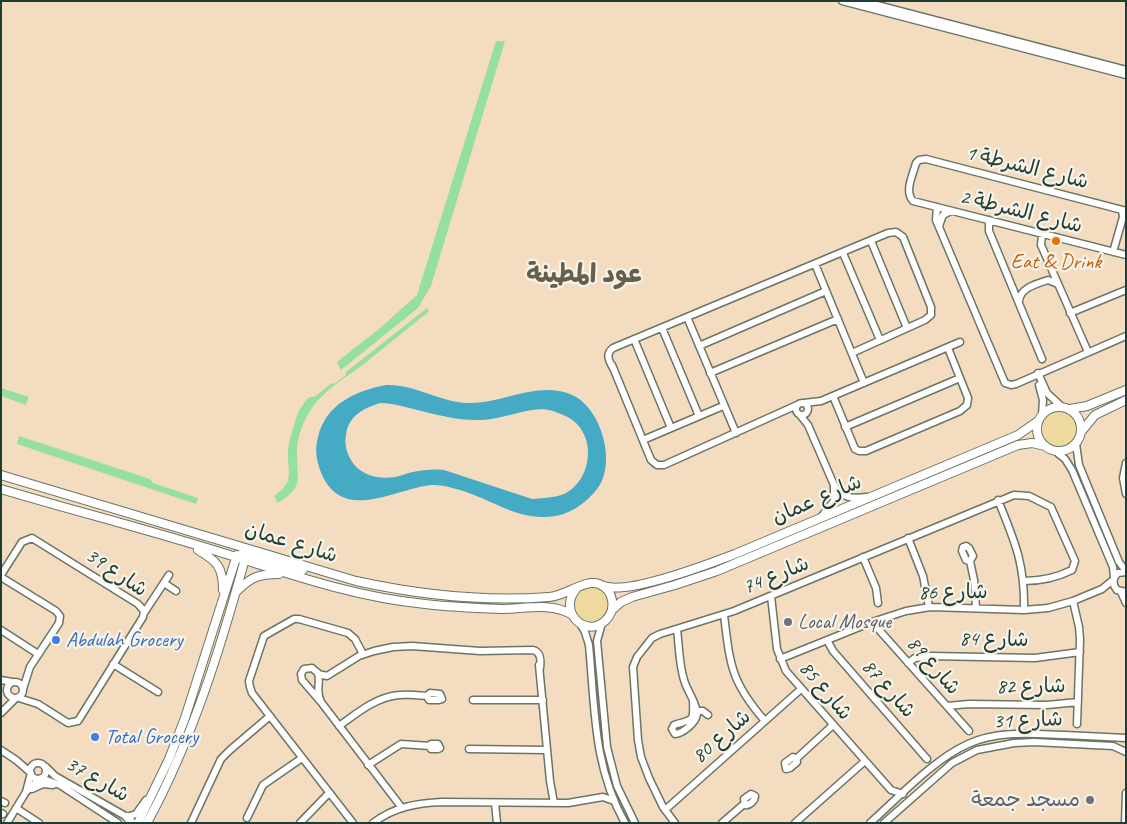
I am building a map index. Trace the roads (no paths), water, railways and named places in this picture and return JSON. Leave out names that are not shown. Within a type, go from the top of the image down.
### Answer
[{"type":"main road","points":[[1126,390],[1086,406],[1049,409],[1040,418],[1037,432],[1038,437],[1045,446],[1055,451],[1064,451],[1076,444],[1089,420],[1098,413],[1126,400]]},
{"type":"main road","points":[[1066,408],[1078,416],[1081,432]]},
{"type":"main road","name":"شارع عمان","points":[[603,586],[611,589],[623,588],[665,578],[735,554],[1022,433],[1040,418]]},
{"type":"main road","name":"شارع عمان","points":[[612,610],[627,598],[686,582],[717,571],[1018,445],[1032,443],[1045,446]]},
{"type":"main road","name":"شارع عمان","points":[[1,475],[242,552],[288,574],[341,589],[410,602],[499,609],[550,607],[571,614]]},
{"type":"main road","name":"شارع عمان","points":[[1,489],[188,544],[242,552],[384,587],[431,595],[508,599],[552,597],[563,595],[577,588]]},
{"type":"main road","points":[[168,538],[180,537],[242,552]]},
{"type":"main road","points":[[188,544],[211,557],[219,567],[223,577],[223,598]]},
{"type":"main road","points":[[148,823],[172,774],[208,683],[235,594],[242,552]]},
{"type":"main road","points":[[138,823],[185,718],[223,598],[242,552]]},
{"type":"main road","points":[[235,594],[256,576],[288,574]]},
{"type":"main road","points":[[593,582],[607,590],[612,599],[612,610],[607,620],[588,626],[579,622],[571,614],[569,608],[570,597],[581,585],[593,582]]},
{"type":"street","points":[[842,1],[1126,74]]},
{"type":"street","points":[[862,1],[1126,70]]},
{"type":"street","name":"شارع الشرطة 1","points":[[920,160],[926,159],[1124,213]]},
{"type":"street","name":"شارع الشرطة 2","points":[[920,160],[916,163],[909,190],[910,198],[913,201],[1126,256]]},
{"type":"street","points":[[927,205],[937,221],[1001,372],[1009,381],[1033,381],[1041,386],[1052,399],[1066,408]]},
{"type":"street","points":[[937,221],[939,208]]},
{"type":"street","points":[[937,221],[943,215],[953,211]]},
{"type":"street","points":[[1115,253],[1124,213]]},
{"type":"street","points":[[980,218],[990,233],[1042,359]]},
{"type":"street","points":[[990,233],[991,221]]},
{"type":"street","points":[[990,233],[1002,224]]},
{"type":"street","points":[[1030,231],[1042,247],[1086,352]]},
{"type":"street","points":[[1042,247],[1044,234]]},
{"type":"street","points":[[852,352],[925,320],[931,314],[932,311],[905,244],[896,235],[883,236],[871,240],[686,317],[620,345],[611,354],[614,368],[648,452],[656,462],[669,462],[800,404],[821,401],[960,342]]},
{"type":"street","points":[[1042,247],[1047,242],[1056,238]]},
{"type":"street","points":[[871,240],[908,328]]},
{"type":"street","points":[[843,253],[880,340]]},
{"type":"street","points":[[815,264],[864,383]]},
{"type":"street","points":[[1019,302],[1020,294],[1024,290],[1048,280],[1058,284]]},
{"type":"street","points":[[1070,313],[1126,290]]},
{"type":"street","points":[[699,346],[826,291]]},
{"type":"street","points":[[686,317],[736,433]]},
{"type":"street","points":[[710,373],[838,319]]},
{"type":"street","points":[[662,328],[698,416]]},
{"type":"street","points":[[1022,380],[1126,336]]},
{"type":"street","points":[[634,339],[671,428]]},
{"type":"street","points":[[833,396],[855,448],[859,451],[866,451],[964,408],[968,403],[968,398],[948,348]]},
{"type":"street","points":[[1041,386],[1048,369]]},
{"type":"street","points":[[1036,374],[1041,386],[1043,400],[1040,418]]},
{"type":"street","points":[[845,427],[960,378]]},
{"type":"street","points":[[780,414],[804,415],[821,401]]},
{"type":"street","points":[[800,404],[808,407],[809,428]]},
{"type":"street","points":[[800,404],[796,409],[809,428],[834,485],[839,492],[847,497],[870,497]]},
{"type":"street","points":[[643,440],[724,406]]},
{"type":"street","points":[[1076,444],[1079,464],[1120,562],[1126,571]]},
{"type":"street","points":[[1055,451],[1065,459],[1072,470],[1112,567],[1114,586],[1121,591],[1126,603]]},
{"type":"street","points":[[1126,463],[1123,478],[1126,494]]},
{"type":"street","points":[[821,517],[834,501],[834,485]]},
{"type":"street","name":"شارع 74","points":[[675,823],[653,789],[641,757],[633,671],[637,657],[652,638],[724,615],[998,500],[1022,495],[1048,505],[1053,510],[1075,559],[1075,565],[1070,571],[1045,580],[1024,580]]},
{"type":"street","points":[[998,500],[1018,549],[1024,580],[1024,610]]},
{"type":"street","name":"شارع 39","points":[[1,576],[22,542],[32,538],[141,606],[144,613],[76,722],[68,723],[38,704],[17,698]]},
{"type":"street","points":[[908,538],[923,576],[928,607]]},
{"type":"street","points":[[864,557],[876,588],[878,603]]},
{"type":"street","points":[[970,561],[974,580],[976,608]]},
{"type":"street","name":"شارع 86","points":[[780,659],[896,613],[928,607],[1024,610],[1048,608],[1073,602],[1102,589],[1118,573],[1126,571]]},
{"type":"street","points":[[144,613],[169,575]]},
{"type":"street","points":[[1,576],[48,607],[56,617],[54,628],[30,667],[22,694],[2,711]]},
{"type":"street","points":[[164,582],[176,590]]},
{"type":"street","name":"شارع 86","points":[[1102,589],[1121,591]]},
{"type":"street","name":"شارع 85","points":[[772,596],[777,649],[786,671],[891,790],[903,794]]},
{"type":"street","points":[[1073,602],[1079,627],[1080,652],[1077,724]]},
{"type":"street","points":[[141,606],[150,604]]},
{"type":"street","points":[[724,615],[729,654],[735,678],[745,697],[765,721]]},
{"type":"street","points":[[352,823],[252,693],[249,684],[262,639],[268,633],[292,620],[299,619],[350,634],[364,654]]},
{"type":"street","points":[[579,622],[585,632],[589,645],[601,762],[608,788],[625,823]]},
{"type":"street","name":"شارع 89","points":[[872,622],[969,732]]},
{"type":"street","points":[[602,623],[597,641],[607,747],[617,786],[635,823]]},
{"type":"street","points":[[677,629],[682,673],[697,711],[694,721],[679,733],[672,732],[672,727],[676,724],[691,720],[693,716],[693,701]]},
{"type":"street","points":[[1,630],[38,654]]},
{"type":"street","name":"شارع 87","points":[[827,640],[833,651],[927,758]]},
{"type":"street","points":[[318,685],[351,660],[364,654],[387,648],[406,646],[471,651],[524,651],[536,656],[540,668],[552,803]]},
{"type":"street","name":"شارع 84","points":[[908,663],[915,658],[930,656],[1035,658],[1080,652]]},
{"type":"street","points":[[113,664],[158,692]]},
{"type":"street","points":[[2,711],[8,686],[30,667]]},
{"type":"street","points":[[333,673],[326,676],[318,674],[310,667],[303,670],[301,674],[302,680],[321,702],[400,808]]},
{"type":"street","points":[[318,674],[317,694],[321,702]]},
{"type":"street","points":[[1,680],[21,684],[23,689]]},
{"type":"street","name":"شارع 80","points":[[665,810],[801,689]]},
{"type":"street","points":[[7,693],[17,698]]},
{"type":"street","points":[[340,727],[374,702],[404,694],[427,696]]},
{"type":"street","points":[[473,700],[543,700]]},
{"type":"street","name":"شارع 82","points":[[946,706],[969,704],[1041,706],[1078,702]]},
{"type":"street","points":[[952,712],[955,705]]},
{"type":"street","points":[[697,711],[703,711],[708,715]]},
{"type":"street","points":[[191,823],[219,763],[230,750],[271,717]]},
{"type":"street","points":[[796,759],[833,726]]},
{"type":"street","name":"شارع 31","points":[[870,823],[945,758],[976,740],[1014,734],[1126,738]]},
{"type":"street","points":[[1024,742],[1050,741],[1051,735]]},
{"type":"street","name":"شارع 31","points":[[884,823],[963,756],[991,746],[1024,742],[1113,746],[1126,752]]},
{"type":"street","points":[[369,766],[388,752],[404,744],[430,746]]},
{"type":"street","points":[[469,749],[547,750]]},
{"type":"street","name":"شارع 37","points":[[1,750],[31,773]]},
{"type":"street","points":[[247,818],[263,785],[300,756]]},
{"type":"street","name":"شارع 37","points":[[16,760],[34,764]]},
{"type":"street","points":[[795,823],[865,761]]},
{"type":"street","points":[[7,823],[26,792],[46,774],[46,767],[40,763],[34,764],[31,767],[26,792]]},
{"type":"street","name":"شارع 37","points":[[46,767],[55,776],[130,820],[152,794]]},
{"type":"street","points":[[31,773],[34,778],[40,778]]},
{"type":"street","name":"شارع 37","points":[[40,778],[53,781],[118,823]]},
{"type":"street","points":[[26,792],[39,785],[47,784],[66,790]]},
{"type":"street","points":[[600,797],[608,788]]},
{"type":"street","points":[[891,790],[893,803]]},
{"type":"street","points":[[1125,823],[1126,793]]},
{"type":"street","points":[[300,823],[311,810],[330,795]]},
{"type":"street","points":[[373,823],[400,808],[414,804],[437,802],[578,803],[600,797],[607,797],[614,801]]},
{"type":"street","points":[[498,803],[498,823]]},
{"type":"street","points":[[722,823],[744,804]]},
{"type":"street","points":[[16,808],[38,823]]},
{"type":"water","points":[[396,385],[456,402],[466,403],[492,401],[544,390],[570,394],[589,409],[602,432],[606,459],[605,472],[601,483],[584,503],[578,507],[560,515],[545,517],[518,513],[466,492],[440,485],[419,487],[374,499],[359,500],[345,498],[333,491],[323,477],[317,457],[318,437],[328,416],[343,401],[353,395],[375,388]],"holes":[[[380,403],[465,420],[490,419],[536,409],[553,411],[571,419],[582,431],[588,450],[585,470],[574,487],[566,493],[554,497],[532,499],[444,470],[411,472],[389,478],[376,477],[364,473],[355,465],[348,454],[345,442],[347,428],[353,418],[363,410]]]},
{"type":"place","name":"Eat & Drink","points":[[1056,241]]},
{"type":"place","name":"Local Mosque","points":[[788,622]]},
{"type":"place","name":"Abdulah Grocery","points":[[56,640]]},
{"type":"place","name":"Total Grocery","points":[[95,737]]},
{"type":"place","name":"مسجد جمعة","points":[[1090,800]]},
{"type":"district","name":"عود المطينة","points":[[584,275]]}]
